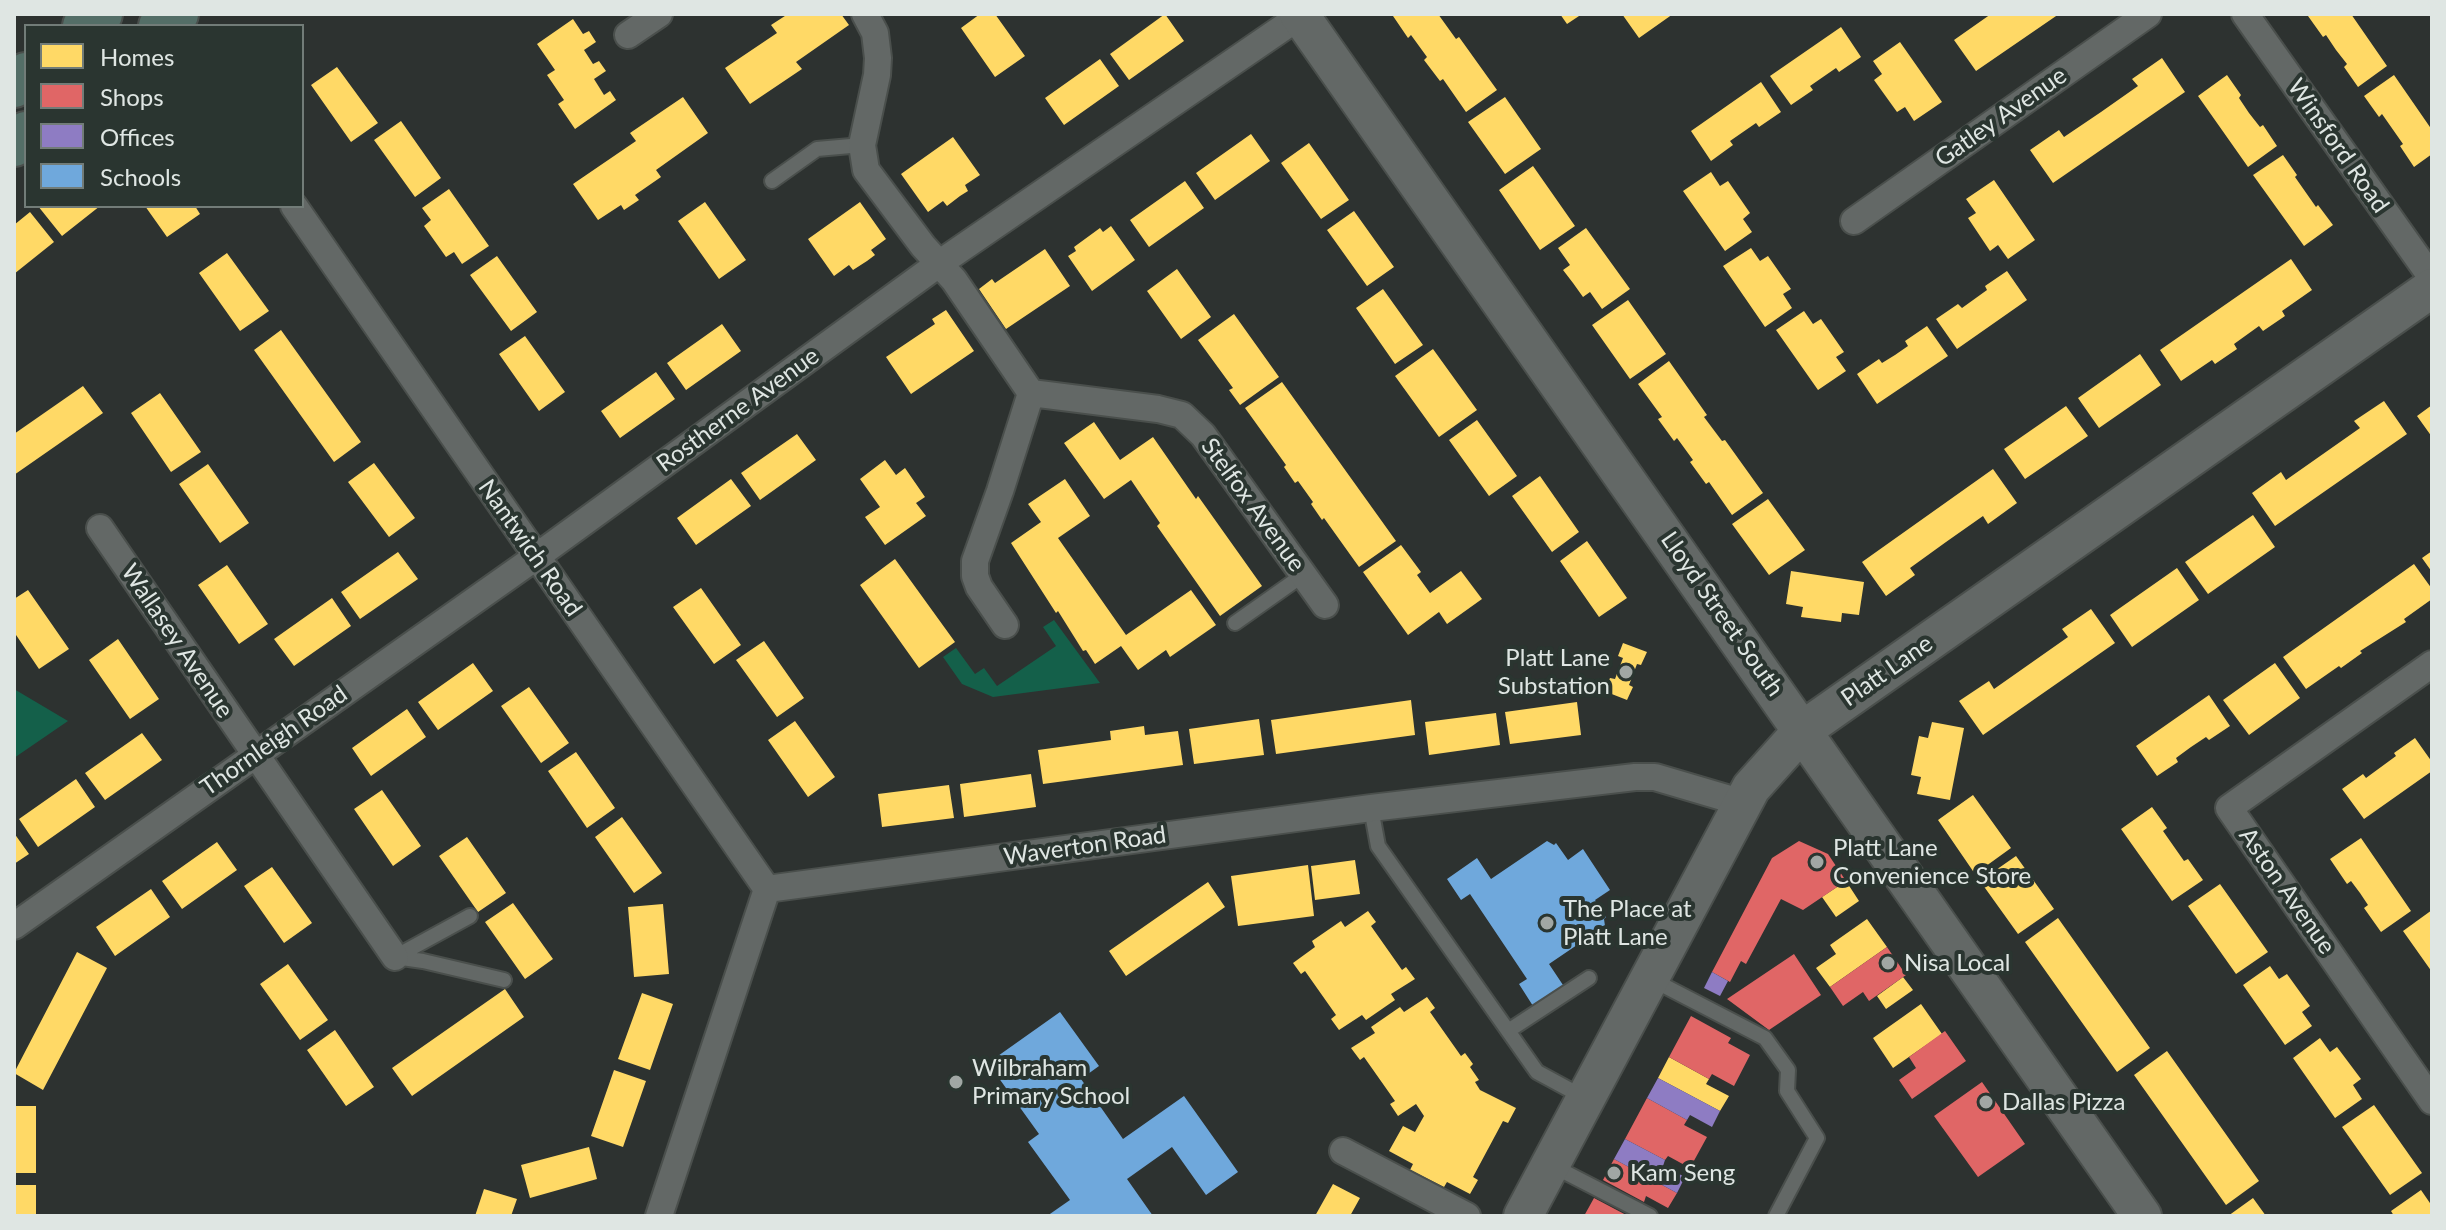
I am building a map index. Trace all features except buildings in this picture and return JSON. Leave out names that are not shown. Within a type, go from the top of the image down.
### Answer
[{"type":"street","points":[[628,35],[659,14]]},
{"type":"street","points":[[865,14],[875,33],[878,58],[862,145],[866,170],[923,246],[954,280],[1031,393],[975,561],[979,587],[1005,625]]},
{"type":"street","name":"Gatley Avenue","points":[[1854,221],[2148,14]]},
{"type":"street","name":"Winsford Road","points":[[2245,14],[2432,278]]},
{"type":"street","name":"Rostherne Avenue","points":[[536,557],[940,263],[1300,15]]},
{"type":"street","name":"Lloyd Street South","points":[[1300,15],[2142,1216]]},
{"type":"street","name":"Nantwich Road","points":[[295,208],[767,889]]},
{"type":"street","name":"Platt Lane","points":[[1523,1216],[1751,788],[1803,730],[2432,288]]},
{"type":"street","name":"Stelfox Avenue","points":[[1031,393],[1158,409],[1182,415],[1203,435],[1325,605]]},
{"type":"street","name":"Wallasey Avenue","points":[[100,528],[395,957]]},
{"type":"street","name":"Thornleigh Road","points":[[14,926],[536,557]]},
{"type":"street","name":"Aston Avenue","points":[[2432,664],[2229,808],[2432,1101]]},
{"type":"street","name":"Waverton Road","points":[[767,889],[1371,808],[1635,777],[1655,777],[1743,803]]},
{"type":"street","points":[[659,1216],[767,889]]},
{"type":"street","points":[[1343,1151],[1467,1216]]},
{"type":"lane","points":[[772,181],[817,149],[862,145]]},
{"type":"lane","points":[[1235,623],[1303,575]]},
{"type":"lane","points":[[1371,808],[1378,846],[1537,1072],[1586,1098]]},
{"type":"lane","points":[[395,957],[470,916]]},
{"type":"lane","points":[[395,957],[504,980]]},
{"type":"lane","points":[[1649,977],[1765,1038],[1788,1070],[1787,1091],[1817,1138],[1776,1216]]},
{"type":"lane","points":[[1508,1031],[1589,978]]},
{"type":"lane","points":[[1550,1165],[1650,1216]]},
{"type":"green space","points":[[1054,620],[1100,683],[993,697],[962,684],[943,657],[956,648],[975,674],[984,668],[997,686],[1056,646],[1043,627]]},
{"type":"green space","points":[[14,689],[68,721],[14,758]]},
{"type":"place","name":"Platt Lane Substation","points":[[1626,672]]},
{"type":"place","name":"Platt Lane Convenience Store","points":[[1817,862]]},
{"type":"place","name":"The Place at Platt Lane","points":[[1547,923]]},
{"type":"place","name":"Nisa Local","points":[[1888,963]]},
{"type":"place","name":"Wilbraham Primary School","points":[[956,1082]]},
{"type":"place","name":"Dallas Pizza","points":[[1986,1102]]},
{"type":"place","name":"Kam Seng","points":[[1614,1173]]}]
